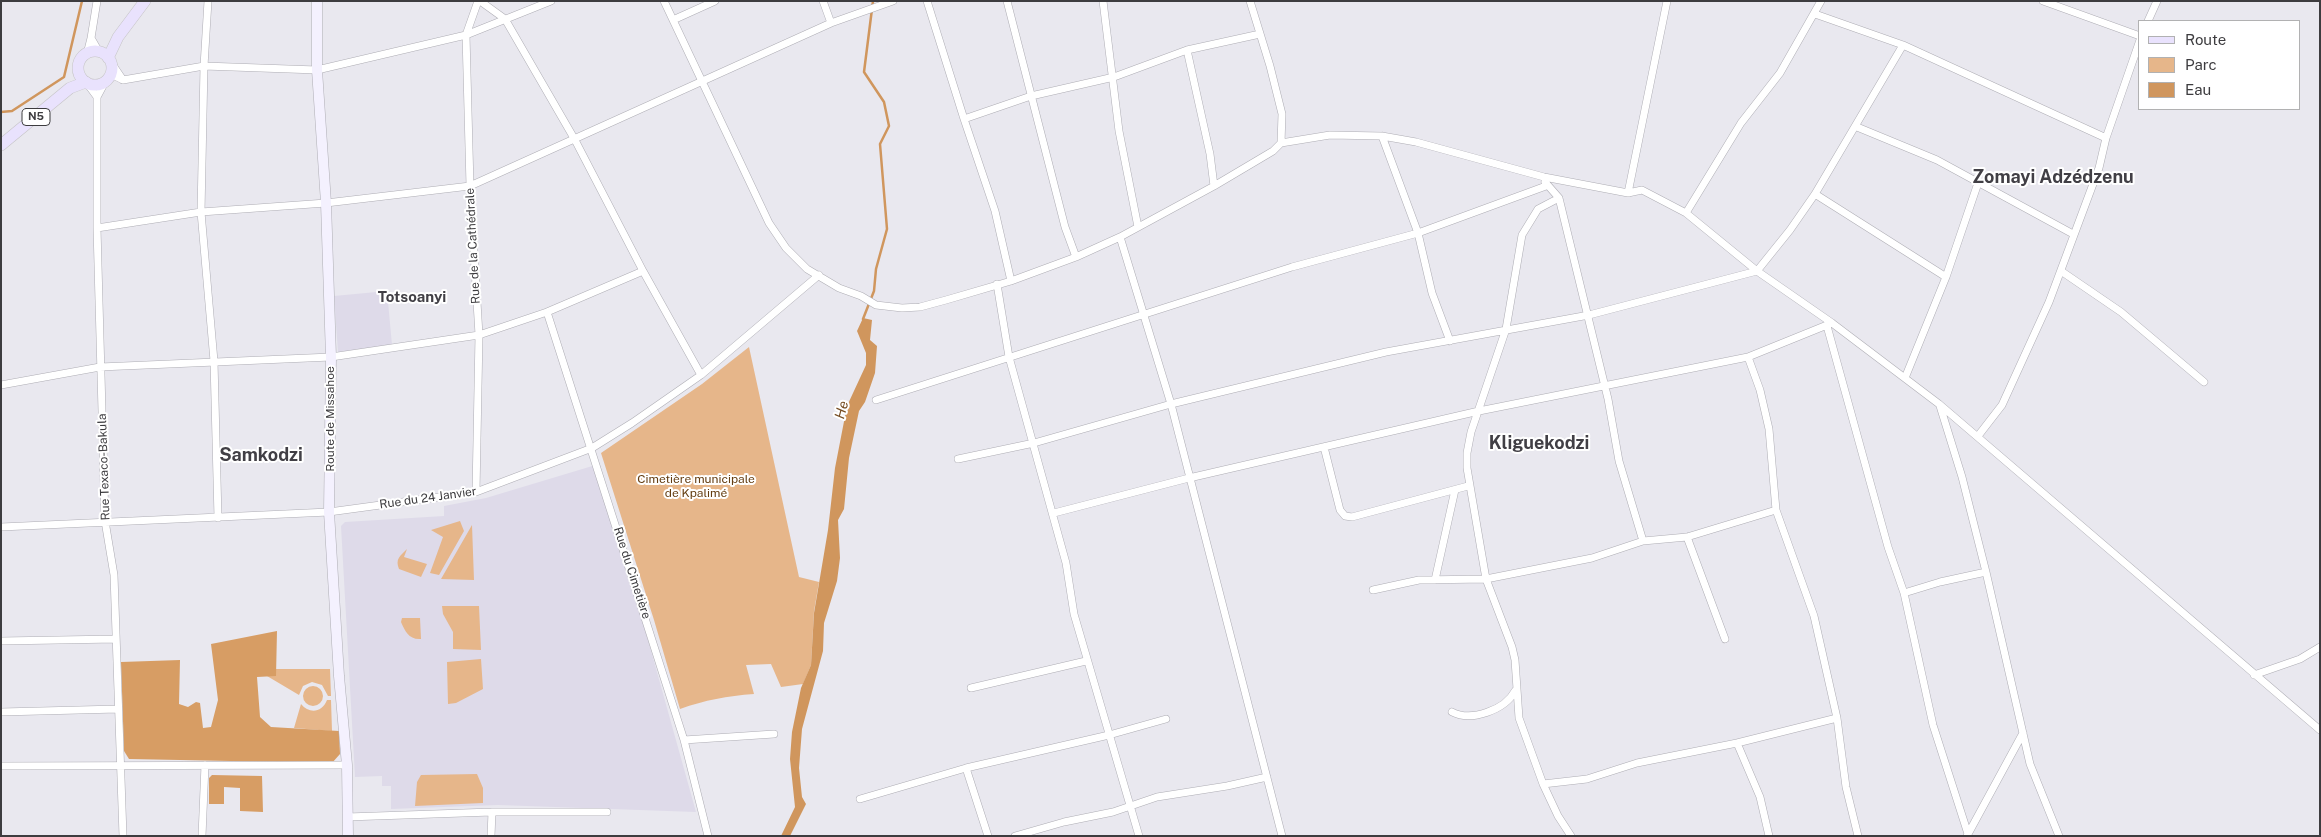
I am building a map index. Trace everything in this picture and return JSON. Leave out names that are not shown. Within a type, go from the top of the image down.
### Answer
[{"type":"main road","points":[[104,55],[145,1]]},
{"type":"main road","name":"Route de Missahoe","points":[[317,1],[317,70],[326,203],[331,357],[329,512],[339,676],[347,765],[348,836]]},
{"type":"main road","points":[[87,54],[104,55],[112,68],[108,78],[94,85],[86,82],[78,71],[80,62],[87,54]]},
{"type":"main road","name":"N5","points":[[70,88],[78,71]]},
{"type":"main road","name":"N5","points":[[1,145],[70,88],[86,82]]},
{"type":"street","points":[[87,54],[97,1]]},
{"type":"street","points":[[208,1],[204,66],[201,212],[214,361],[218,518]]},
{"type":"street","points":[[479,1],[505,19],[575,140],[642,271],[701,375]]},
{"type":"street","name":"Rue de la Cathédrale","points":[[476,492],[479,335],[470,186],[466,35],[479,1]]},
{"type":"street","points":[[108,78],[122,80],[204,66],[317,70],[466,35],[551,1]]},
{"type":"street","points":[[664,1],[769,223],[786,248],[807,269],[839,288],[861,296],[876,305],[920,307],[1011,281],[1076,257],[1120,238],[1214,186],[1273,151],[1281,144],[1330,136],[1382,136],[1416,142],[1544,177],[1628,193],[1642,190],[1686,214],[1757,271],[1939,404],[2320,730]]},
{"type":"street","points":[[673,20],[715,1]]},
{"type":"street","points":[[823,1],[831,23]]},
{"type":"street","points":[[97,228],[201,212],[326,203],[470,186],[831,23],[893,1]]},
{"type":"street","points":[[927,1],[995,210],[1011,281]]},
{"type":"street","points":[[1007,1],[1065,227],[1076,257]]},
{"type":"street","points":[[1103,1],[1114,77],[1119,131],[1138,228]]},
{"type":"street","points":[[1250,1],[1270,66],[1282,114],[1281,144]]},
{"type":"street","points":[[1628,193],[1667,1]]},
{"type":"street","points":[[1686,214],[1741,123],[1780,73],[1821,1]]},
{"type":"street","points":[[2043,1],[2060,5],[2138,37]]},
{"type":"street","points":[[2148,20],[2157,1]]},
{"type":"street","points":[[1815,14],[1903,45],[2106,138]]},
{"type":"street","points":[[964,119],[1032,96],[1114,77],[1187,50],[1260,34]]},
{"type":"street","points":[[91,38],[122,80]]},
{"type":"street","points":[[1978,436],[2002,405],[2061,271],[2073,234],[2099,168],[2106,138],[2138,44]]},
{"type":"street","points":[[958,460],[1034,443],[1171,404],[1386,352],[1506,329],[1548,324],[1757,271],[1790,230],[1815,194],[1857,127],[1903,45]]},
{"type":"street","points":[[1187,50],[1210,154],[1214,186]]},
{"type":"street","name":"Rue Texaco-Bakula","points":[[108,78],[97,97],[97,228],[105,522],[114,576],[123,836]]},
{"type":"street","points":[[86,82],[97,97]]},
{"type":"street","points":[[1857,127],[1937,160],[2073,234]]},
{"type":"street","points":[[1382,136],[1418,233],[1432,293],[1450,341]]},
{"type":"street","points":[[1544,177],[1546,186],[1559,198],[1589,315],[1619,461],[1643,541]]},
{"type":"street","points":[[1905,378],[1946,277],[1978,183]]},
{"type":"street","points":[[876,400],[1292,267],[1418,233],[1546,186]]},
{"type":"street","points":[[1815,194],[1946,277]]},
{"type":"street","points":[[1559,198],[1538,209],[1522,236],[1506,329],[1466,453],[1468,486],[1480,535],[1486,579],[1512,647],[1519,718],[1543,784],[1558,816],[1571,836]]},
{"type":"street","points":[[1120,238],[1171,404],[1282,836]]},
{"type":"street","points":[[1,385],[100,367],[331,357],[479,335],[547,312],[642,271]]},
{"type":"street","points":[[2061,271],[2122,312],[2204,382]]},
{"type":"street","name":"Rue du 24 Janvier","points":[[1,527],[329,512],[476,492],[592,448],[652,410],[701,375],[819,275]]},
{"type":"street","points":[[997,284],[1009,357],[1054,513],[1066,563],[1074,614],[1086,661],[1139,836]]},
{"type":"street","name":"Rue du Cimetière","points":[[547,312],[684,740],[708,836]]},
{"type":"street","points":[[1054,513],[1189,478],[1479,412],[1748,357],[1830,325]]},
{"type":"street","points":[[1830,325],[1888,547],[1904,593],[1933,725],[1967,835]]},
{"type":"street","points":[[1748,357],[1760,390],[1769,429],[1776,510],[1814,616],[1837,718],[1846,787],[1858,836]]},
{"type":"street","points":[[1939,404],[1962,476],[2030,764],[2059,836]]},
{"type":"street","points":[[1324,447],[1340,510],[1345,516],[1352,517],[1468,486]]},
{"type":"street","points":[[1435,580],[1455,490]]},
{"type":"street","points":[[1373,590],[1419,580],[1486,579],[1592,558],[1643,541],[1687,537],[1776,510]]},
{"type":"street","points":[[1687,537],[1725,639]]},
{"type":"street","points":[[1904,593],[1940,582],[1986,572]]},
{"type":"street","points":[[1,642],[116,639]]},
{"type":"street","points":[[2254,675],[2300,659],[2320,647]]},
{"type":"street","points":[[971,688],[1086,661]]},
{"type":"street","points":[[1452,712],[1460,716],[1470,716],[1490,711],[1510,700],[1516,691]]},
{"type":"street","points":[[1,712],[118,709]]},
{"type":"street","points":[[1543,784],[1587,779],[1637,763],[1737,743],[1837,718]]},
{"type":"street","points":[[860,799],[966,768],[1109,735],[1166,719]]},
{"type":"street","points":[[1967,835],[2023,733]]},
{"type":"street","points":[[684,740],[774,734]]},
{"type":"street","points":[[1737,743],[1760,797],[1769,836]]},
{"type":"street","points":[[202,836],[205,765]]},
{"type":"street","points":[[1,766],[347,765]]},
{"type":"street","points":[[966,768],[988,836]]},
{"type":"street","points":[[1015,836],[1158,798],[1267,777]]},
{"type":"street","points":[[347,817],[492,812],[607,812]]},
{"type":"street","points":[[491,836],[492,812]]},
{"type":"shaded area","points":[[387,291],[392,345],[338,352],[334,296]]},
{"type":"shaded area","points":[[599,464],[696,812],[498,805],[391,809],[391,786],[382,786],[382,776],[355,777],[341,526],[345,522],[444,516],[444,506],[486,498]]},
{"type":"shaded area","points":[[277,631],[276,676],[257,677],[260,717],[271,727],[339,731],[340,754],[332,763],[129,759],[124,751],[121,662],[180,660],[179,704],[188,707],[196,702],[200,703],[203,728],[211,727],[218,700],[211,644]]},
{"type":"shaded area","points":[[212,775],[262,776],[263,812],[240,811],[240,788],[224,787],[224,804],[209,804],[209,778]]},
{"type":"green space","name":"Cimetière municipale de Kpalimé","points":[[749,347],[799,577],[819,582],[814,611],[811,665],[803,684],[781,687],[771,664],[746,665],[754,694],[716,699],[680,709],[601,453],[702,384]]},
{"type":"green space","points":[[460,521],[464,531],[439,575],[430,573],[443,537],[431,530]]},
{"type":"green space","points":[[472,525],[474,580],[441,579]]},
{"type":"green space","points":[[407,549],[404,557],[427,564],[421,577],[399,569],[398,560]]},
{"type":"green space","points":[[442,606],[479,606],[481,650],[453,649],[453,632],[443,614]]},
{"type":"green space","points":[[402,618],[420,618],[421,639],[413,638],[408,634],[401,622]]},
{"type":"green space","points":[[481,659],[483,689],[456,703],[448,704],[447,662]]},
{"type":"green space","points":[[275,669],[330,669],[331,696],[328,696],[322,685],[312,682],[303,686],[299,695],[267,676],[276,676]]},
{"type":"green space","points":[[313,686],[320,689],[323,696],[320,703],[313,706],[306,703],[303,696],[306,689]]},
{"type":"green space","points":[[327,700],[331,700],[332,731],[294,728],[301,704],[311,711],[315,711],[322,708]]},
{"type":"green space","points":[[477,774],[483,788],[483,803],[415,806],[417,782],[421,775]]},
{"type":"water","points":[[863,318],[872,320],[870,340],[877,346],[875,373],[865,402],[859,411],[849,458],[844,509],[838,520],[840,558],[837,581],[824,623],[823,651],[802,729],[799,768],[802,797],[806,804],[790,836],[781,836],[795,807],[790,759],[792,732],[801,688],[811,665],[814,613],[828,530],[835,468],[847,406],[866,365],[866,353],[857,331]]},
{"type":"waterway","points":[[1,112],[12,111],[64,77],[82,1]]},
{"type":"waterway","name":"He","points":[[863,319],[874,291],[876,269],[887,229],[880,144],[889,126],[884,102],[864,72],[873,1]]},
{"type":"district","name":"Zomayi Adzédzenu","points":[[2053,177]]},
{"type":"district","name":"Totsoanyi","points":[[412,297]]},
{"type":"district","name":"Kliguekodzi","points":[[1539,443]]},
{"type":"district","name":"Samkodzi","points":[[261,455]]}]
